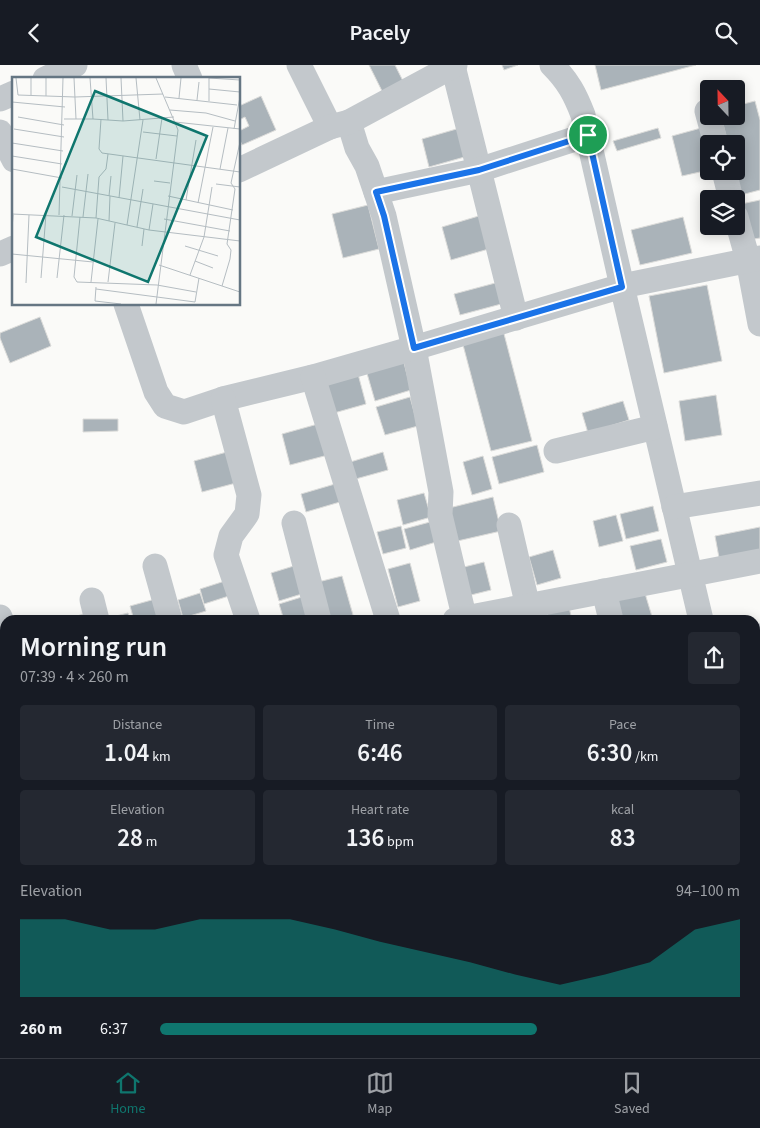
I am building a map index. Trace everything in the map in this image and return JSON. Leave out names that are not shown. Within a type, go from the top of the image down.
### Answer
[{"type":"street","points":[[49,77],[75,65]]},
{"type":"street","points":[[81,65],[86,77]]},
{"type":"street","points":[[184,65],[189,77]]},
{"type":"street","points":[[299,65],[367,166],[384,216],[414,348],[441,492],[440,515],[460,615]]},
{"type":"street","points":[[552,65],[565,78],[576,95],[583,115],[700,615]]},
{"type":"street","points":[[240,170],[340,124],[454,66],[516,318]]},
{"type":"street","points":[[0,99],[12,94]]},
{"type":"street","points":[[0,132],[12,155]]},
{"type":"street","points":[[376,192],[479,170],[588,135]]},
{"type":"street","points":[[744,235],[754,259],[760,324]]},
{"type":"street","points":[[0,254],[12,249]]},
{"type":"street","points":[[126,305],[156,392],[165,406],[184,412],[223,399],[313,377],[622,287],[754,259]]},
{"type":"street","points":[[313,377],[386,615]]},
{"type":"street","points":[[223,399],[249,495],[246,514],[231,535],[226,555],[246,615]]},
{"type":"street","points":[[556,451],[655,427]]},
{"type":"street","points":[[674,507],[760,493]]},
{"type":"street","points":[[294,523],[318,615]]},
{"type":"street","points":[[510,525],[530,613]]},
{"type":"street","points":[[507,615],[530,613],[604,591],[760,561]]},
{"type":"street","points":[[155,566],[169,615]]},
{"type":"street","points":[[604,591],[610,615]]},
{"type":"building","points":[[369,65],[395,65],[404,83],[383,93]]},
{"type":"building","points":[[502,65],[518,65],[504,70]]},
{"type":"building","points":[[595,65],[696,65],[601,90]]},
{"type":"building","points":[[261,96],[276,130],[242,145],[240,130],[249,126],[245,117],[240,120],[240,106]]},
{"type":"building","points":[[755,101],[760,120],[760,190],[745,194],[745,190],[740,190],[738,180],[745,180],[745,135],[726,135],[723,125],[745,125],[745,104]]},
{"type":"building","points":[[460,128],[468,156],[429,167],[422,139]]},
{"type":"building","points":[[658,128],[661,138],[617,151],[613,141]]},
{"type":"building","points":[[701,128],[703,135],[700,135],[700,172],[682,176],[672,136]]},
{"type":"building","points":[[760,200],[760,238],[748,240],[745,225],[745,203]]},
{"type":"building","points":[[368,205],[379,249],[343,258],[332,214]]},
{"type":"building","points":[[482,215],[492,248],[451,260],[442,227]]},
{"type":"building","points":[[683,217],[692,253],[640,265],[631,230]]},
{"type":"building","points":[[499,282],[505,303],[460,315],[454,294]]},
{"type":"building","points":[[707,285],[722,361],[664,373],[649,296]]},
{"type":"building","points":[[40,317],[51,346],[10,363],[0,338],[0,333]]},
{"type":"building","points":[[503,330],[532,441],[491,451],[462,341]]},
{"type":"building","points":[[403,359],[411,390],[375,401],[366,370]]},
{"type":"building","points":[[358,374],[366,404],[334,413],[326,383]]},
{"type":"building","points":[[716,395],[722,435],[685,441],[679,401]]},
{"type":"building","points":[[410,397],[418,426],[385,435],[376,407]]},
{"type":"building","points":[[623,401],[629,420],[588,433],[582,413]]},
{"type":"building","points":[[83,419],[118,419],[118,431],[83,432]]},
{"type":"building","points":[[318,424],[328,455],[290,465],[282,434]]},
{"type":"building","points":[[537,445],[544,472],[499,484],[492,457]]},
{"type":"building","points":[[227,452],[236,483],[202,492],[194,461]]},
{"type":"building","points":[[383,452],[388,470],[352,480],[347,463]]},
{"type":"building","points":[[483,456],[492,489],[472,495],[463,462]]},
{"type":"building","points":[[335,484],[340,502],[306,512],[301,494]]},
{"type":"building","points":[[424,493],[431,517],[403,525],[397,500]]},
{"type":"building","points":[[493,497],[501,531],[453,542],[445,509]]},
{"type":"building","points":[[653,506],[659,531],[626,539],[620,514]]},
{"type":"building","points":[[616,515],[623,541],[599,547],[593,521]]},
{"type":"building","points":[[430,522],[436,542],[410,550],[404,529]]},
{"type":"building","points":[[401,526],[406,548],[383,554],[377,532]]},
{"type":"building","points":[[760,527],[760,555],[720,563],[715,536]]},
{"type":"building","points":[[661,539],[667,562],[636,570],[630,546]]},
{"type":"building","points":[[553,550],[561,578],[537,585],[529,557]]},
{"type":"building","points":[[484,562],[491,590],[467,596],[460,568]]},
{"type":"building","points":[[410,563],[420,601],[398,607],[388,569]]},
{"type":"building","points":[[297,565],[305,593],[279,601],[271,573]]},
{"type":"building","points":[[342,576],[353,615],[324,615],[314,583]]},
{"type":"building","points":[[228,580],[232,595],[204,604],[200,589]]},
{"type":"building","points":[[644,590],[652,615],[620,615],[615,599]]},
{"type":"building","points":[[200,593],[206,611],[193,615],[182,615],[178,600]]},
{"type":"building","points":[[305,596],[310,615],[282,615],[279,604]]},
{"type":"building","points":[[159,598],[164,615],[133,615],[130,606]]},
{"type":"building","points":[[568,603],[571,615],[548,615],[546,609]]},
{"type":"route","points":[[588,135],[622,287],[414,348],[384,216],[376,192],[479,170],[588,135]]}]
